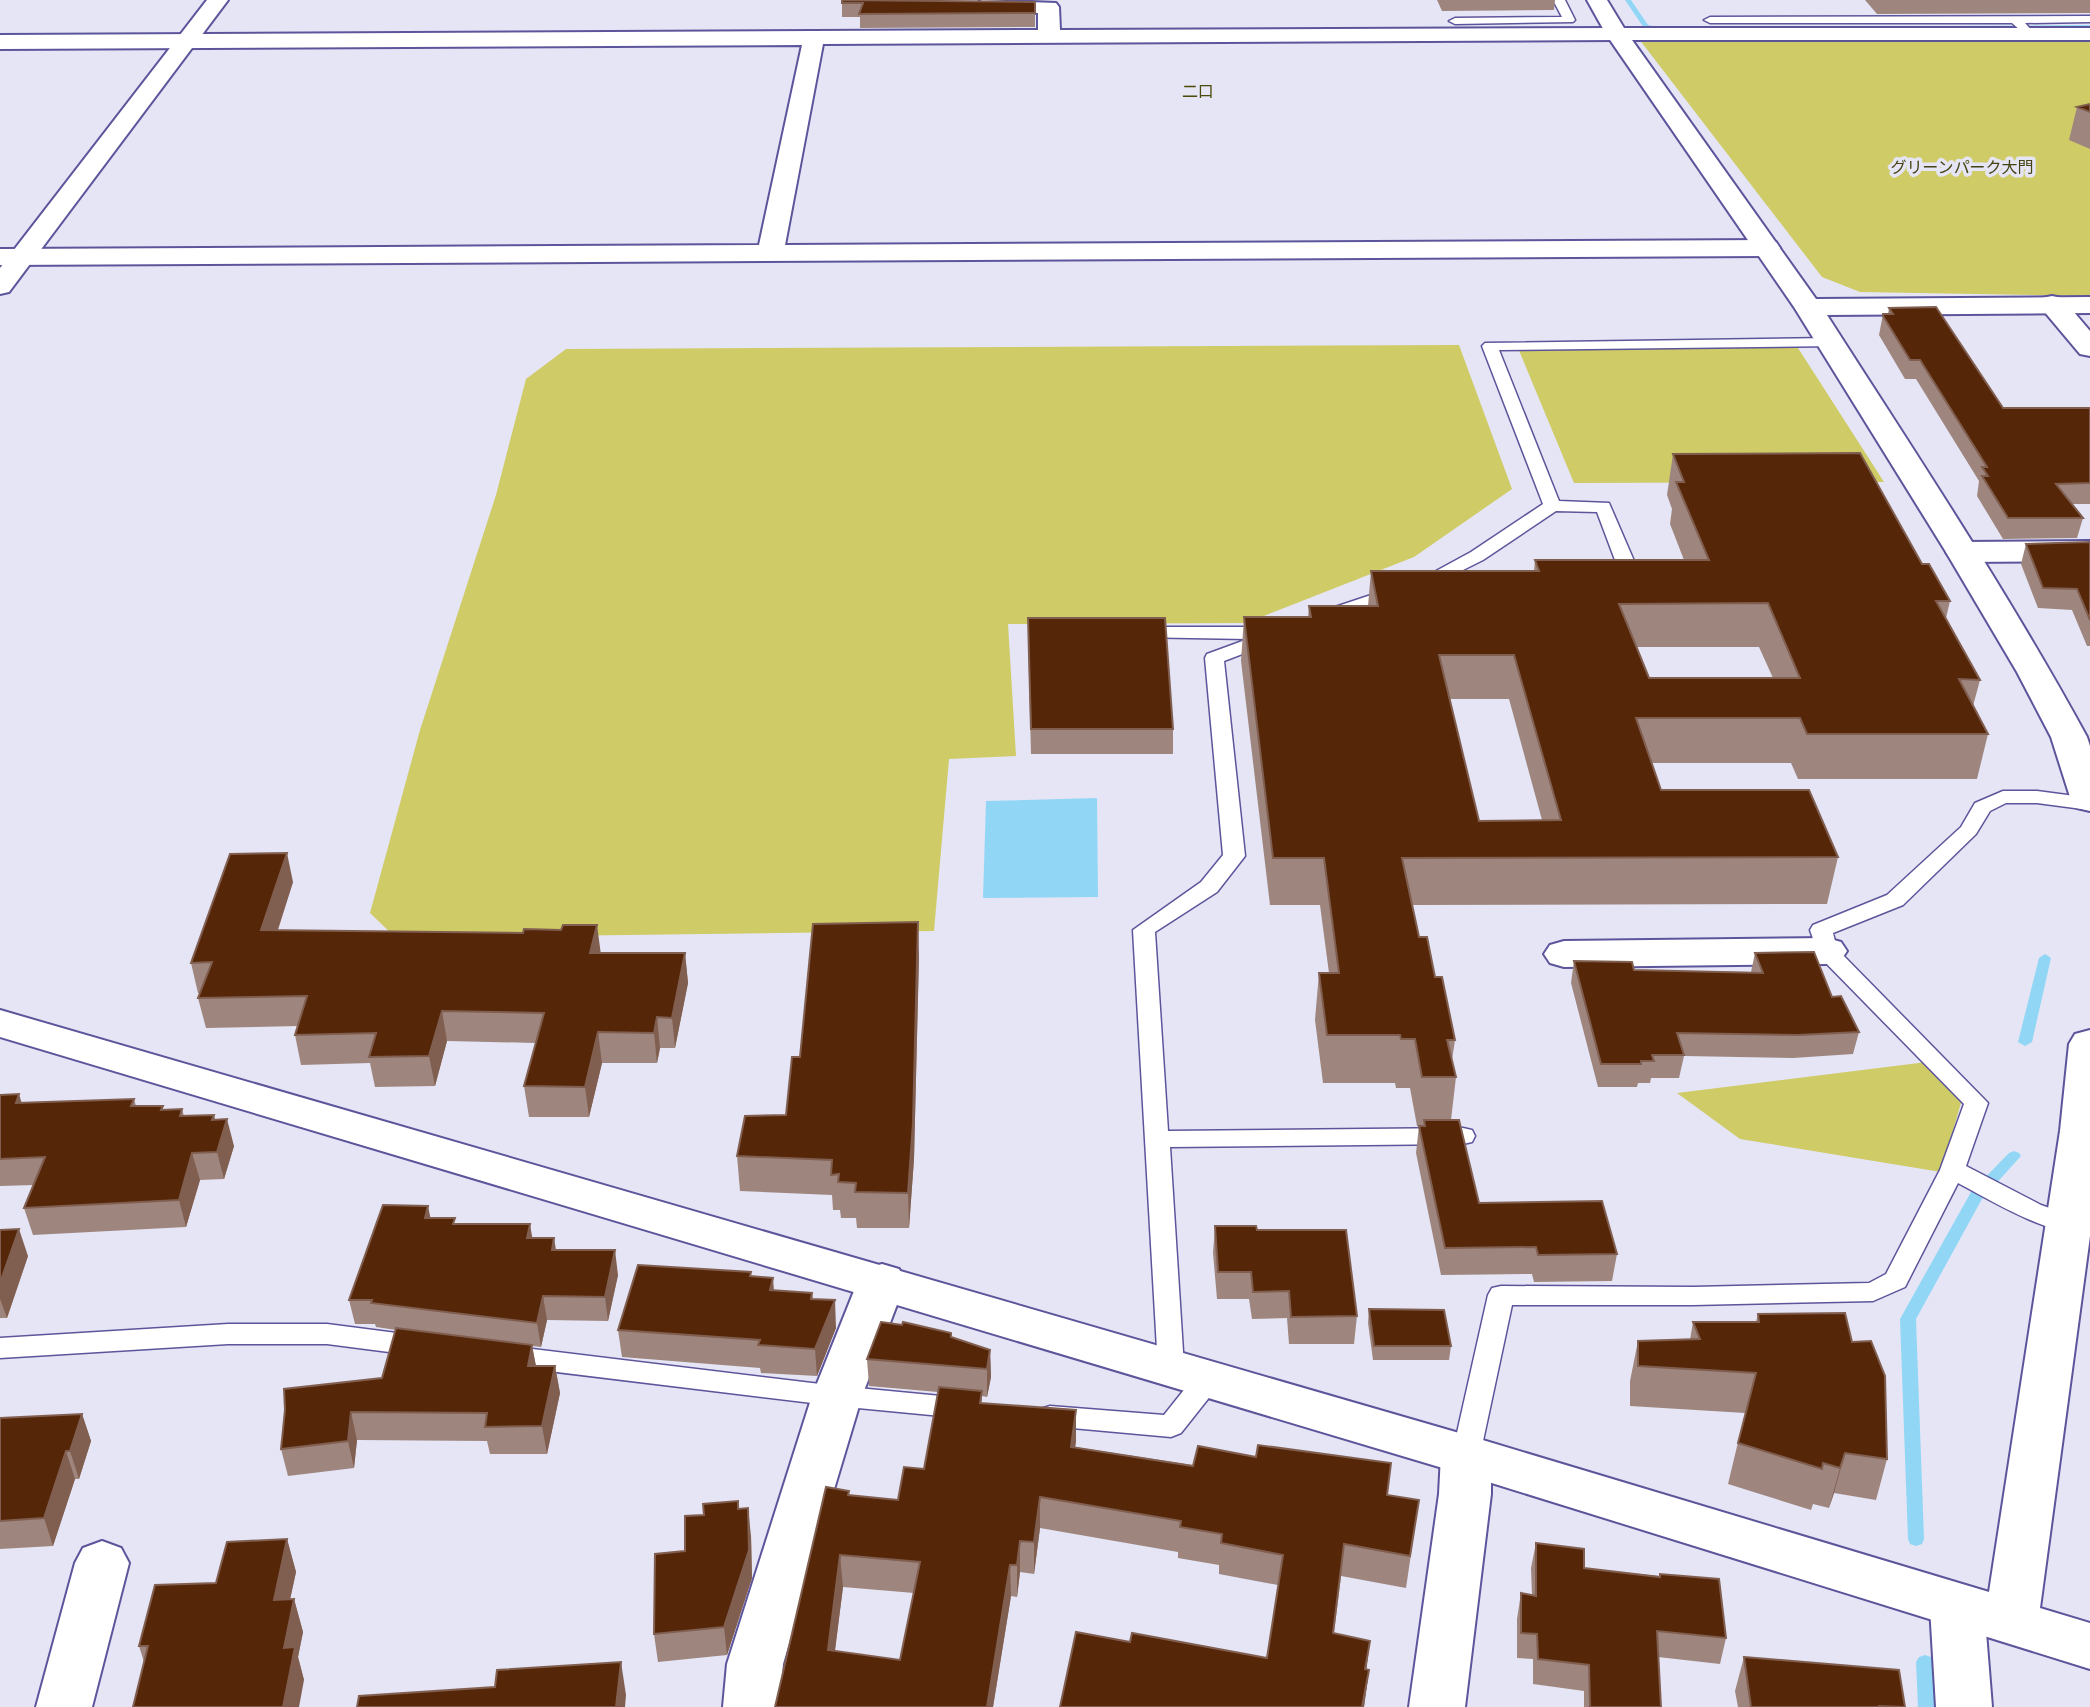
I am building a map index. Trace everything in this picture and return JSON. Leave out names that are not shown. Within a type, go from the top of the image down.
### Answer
[{"type":"street","points":[[0,286],[11,257],[218,0]]},
{"type":"street","points":[[1597,0],[1617,34],[1808,307],[1962,552],[2063,726],[2090,802]]},
{"type":"street","points":[[956,6],[983,3],[1052,3],[1049,36]]},
{"type":"street","points":[[0,42],[1617,34],[2022,27],[2090,34]]},
{"type":"street","points":[[770,253],[814,37]]},
{"type":"street","points":[[11,257],[1767,248]]},
{"type":"street","points":[[2052,304],[2090,348]]},
{"type":"street","points":[[1808,307],[2090,305]]},
{"type":"street","points":[[1962,552],[2090,551]]},
{"type":"street","points":[[1564,954],[1828,951]]},
{"type":"street","points":[[0,1023],[1466,1455],[2090,1646]]},
{"type":"street","points":[[2011,1623],[2069,1224],[2086,1132],[2090,1044]]},
{"type":"street","points":[[751,1707],[755,1664],[837,1396],[882,1281]]},
{"type":"street","points":[[1437,1707],[1465,1494],[1466,1455]]},
{"type":"street","points":[[64,1707],[102,1563]]},
{"type":"street","points":[[1957,1607],[1964,1707]]},
{"type":"lane","points":[[1455,21],[1569,20],[1559,0]]},
{"type":"lane","points":[[1710,20],[2022,27],[2090,19]]},
{"type":"lane","points":[[1552,506],[1490,346],[1831,342]]},
{"type":"lane","points":[[1306,624],[1423,583],[1477,555],[1552,506],[1603,507],[1635,584],[1622,584]]},
{"type":"lane","points":[[1423,583],[1463,583]]},
{"type":"lane","points":[[1018,1413],[1171,1426],[1190,1373],[1157,1139],[1144,930],[1209,887],[1234,856],[1214,658],[1281,633],[1122,633]]},
{"type":"lane","points":[[1466,1455],[1501,1295],[1693,1296],[1873,1292],[1896,1280],[1952,1170],[1976,1103],[1828,951],[1821,930],[1895,900],[1969,830],[1982,807],[2003,797],[2090,802]]},
{"type":"lane","points":[[1157,1139],[1463,1136]]},
{"type":"lane","points":[[1952,1170],[2032,1211],[2069,1224]]},
{"type":"lane","points":[[0,1348],[228,1334],[327,1334],[451,1349]]},
{"type":"lane","points":[[479,1353],[837,1396],[990,1410]]},
{"type":"green space","name":"グリーンパーク大門","points":[[1639,39],[2090,39],[2090,296],[1860,292],[1822,277]]},
{"type":"green space","points":[[1459,345],[1512,489],[1414,557],[1246,623],[1008,624],[1016,756],[949,759],[934,931],[396,938],[370,913],[420,730],[496,495],[526,379],[566,349]]},
{"type":"green space","points":[[1518,348],[1798,348],[1884,482],[1574,483]]},
{"type":"green space","points":[[1927,1062],[1963,1096],[1941,1172],[1740,1139],[1677,1093]]},
{"type":"water","points":[[1097,798],[1098,897],[983,898],[986,801]]},
{"type":"building","points":[[842,0],[1035,2],[1035,13],[859,14],[863,3],[842,3]]},
{"type":"building","points":[[2090,104],[2090,112],[2077,107]]},
{"type":"building","points":[[1936,307],[2003,408],[2090,408],[2090,483],[2056,484],[2083,518],[2008,518],[1982,476],[1988,476],[1982,467],[1987,467],[1920,360],[1910,360],[1883,316],[1893,314],[1889,308]]},
{"type":"building","points":[[1860,453],[1922,564],[1929,564],[1950,601],[1936,601],[1980,680],[1959,679],[1988,734],[1807,734],[1800,718],[1636,718],[1661,790],[1809,790],[1838,857],[1402,858],[1419,937],[1427,937],[1435,977],[1442,977],[1455,1040],[1447,1040],[1456,1077],[1422,1077],[1415,1039],[1401,1039],[1400,1035],[1327,1035],[1319,973],[1339,973],[1324,858],[1273,858],[1244,617],[1311,617],[1309,606],[1378,606],[1371,571],[1539,571],[1535,560],[1709,560],[1676,482],[1684,482],[1673,454]],"holes":[[[1768,603],[1800,678],[1649,678],[1619,604]],[[1439,655],[1514,655],[1561,820],[1479,821]]]},
{"type":"building","points":[[2090,542],[2090,620],[2077,589],[2043,588],[2026,544]]},
{"type":"building","points":[[1028,618],[1165,618],[1173,729],[1031,729]]},
{"type":"building","points":[[287,853],[261,930],[523,933],[524,929],[561,930],[563,925],[597,925],[590,953],[685,953],[672,1018],[657,1017],[654,1033],[598,1032],[585,1087],[524,1086],[544,1013],[442,1011],[429,1056],[369,1057],[376,1033],[295,1035],[307,996],[198,998],[212,962],[191,963],[230,854]]},
{"type":"building","points":[[918,922],[913,1123],[908,1193],[855,1192],[856,1183],[838,1182],[839,1174],[831,1175],[832,1160],[737,1156],[745,1116],[786,1115],[792,1057],[800,1057],[813,924]]},
{"type":"building","points":[[1814,952],[1832,997],[1841,996],[1859,1032],[1798,1035],[1677,1033],[1684,1055],[1652,1055],[1654,1061],[1641,1061],[1641,1064],[1601,1064],[1574,961],[1632,962],[1634,970],[1763,973],[1755,953]]},
{"type":"building","points":[[19,1094],[16,1103],[134,1099],[131,1106],[163,1106],[161,1110],[182,1109],[180,1116],[214,1115],[212,1120],[227,1119],[217,1152],[192,1153],[179,1200],[24,1208],[45,1157],[0,1159],[0,1095]]},
{"type":"building","points":[[1424,1120],[1459,1120],[1479,1203],[1602,1201],[1617,1254],[1538,1255],[1536,1247],[1445,1248],[1419,1126],[1425,1126]]},
{"type":"building","points":[[383,1205],[428,1206],[425,1218],[455,1218],[453,1224],[530,1224],[527,1238],[554,1238],[552,1250],[615,1250],[605,1297],[543,1296],[537,1323],[371,1303],[372,1300],[349,1300]]},
{"type":"building","points":[[1215,1226],[1256,1226],[1257,1230],[1346,1230],[1357,1316],[1291,1317],[1289,1291],[1253,1292],[1251,1272],[1218,1272]]},
{"type":"building","points":[[19,1229],[0,1283],[0,1230]]},
{"type":"building","points":[[638,1265],[751,1272],[750,1276],[773,1278],[770,1290],[812,1293],[811,1299],[835,1300],[815,1349],[758,1345],[760,1340],[618,1330]]},
{"type":"building","points":[[1369,1309],[1444,1310],[1451,1346],[1374,1346]]},
{"type":"building","points":[[1845,1313],[1852,1342],[1871,1341],[1885,1376],[1887,1459],[1845,1453],[1840,1468],[1823,1463],[1822,1469],[1738,1443],[1756,1373],[1638,1366],[1638,1341],[1700,1339],[1693,1322],[1759,1322],[1758,1314]]},
{"type":"building","points":[[881,1322],[902,1325],[903,1322],[951,1333],[951,1337],[990,1350],[987,1369],[867,1359]]},
{"type":"building","points":[[396,1328],[532,1345],[528,1366],[555,1366],[542,1426],[485,1427],[487,1413],[351,1412],[348,1441],[281,1449],[284,1389],[382,1378]]},
{"type":"building","points":[[939,1387],[982,1391],[980,1403],[1076,1410],[1071,1447],[1193,1466],[1198,1446],[1256,1457],[1258,1445],[1391,1463],[1387,1495],[1419,1500],[1410,1556],[1344,1544],[1333,1633],[1370,1641],[1365,1669],[1369,1670],[1362,1707],[1060,1707],[1076,1632],[1130,1642],[1132,1633],[1267,1658],[1283,1555],[1221,1543],[1222,1534],[1180,1527],[1181,1521],[1040,1497],[1034,1542],[1020,1541],[1017,1565],[1010,1565],[987,1707],[775,1707],[826,1487],[849,1491],[848,1495],[898,1500],[904,1467],[924,1469]],"holes":[[[840,1555],[920,1562],[900,1660],[828,1650]]]},
{"type":"building","points":[[82,1414],[70,1451],[66,1451],[44,1518],[0,1521],[0,1418]]},
{"type":"building","points":[[738,1501],[738,1509],[748,1508],[749,1550],[724,1627],[654,1634],[655,1554],[685,1551],[685,1516],[704,1515],[703,1504]]},
{"type":"building","points":[[287,1539],[274,1600],[294,1599],[284,1648],[295,1647],[283,1707],[133,1707],[148,1646],[139,1646],[155,1585],[216,1583],[227,1542]]},
{"type":"building","points":[[1536,1543],[1584,1549],[1584,1568],[1660,1577],[1660,1574],[1719,1579],[1726,1638],[1657,1631],[1661,1707],[1590,1707],[1589,1665],[1538,1659],[1537,1634],[1521,1633],[1521,1593],[1536,1596]]},
{"type":"building","points":[[1744,1657],[1899,1670],[1905,1707],[1751,1707]]},
{"type":"building","points":[[621,1662],[616,1707],[357,1707],[359,1696],[495,1687],[497,1670]]},
{"type":"waterway","points":[[1628,0],[1646,27],[1665,29]]},
{"type":"waterway","points":[[1950,28],[2090,27]]},
{"type":"waterway","points":[[2025,1042],[2045,958]]},
{"type":"waterway","points":[[1916,1539],[1908,1319],[1976,1196],[2014,1156]]},
{"type":"waterway","points":[[1925,1662],[1927,1707]]},
{"type":"district","name":"二口","points":[[1198,91]]}]
